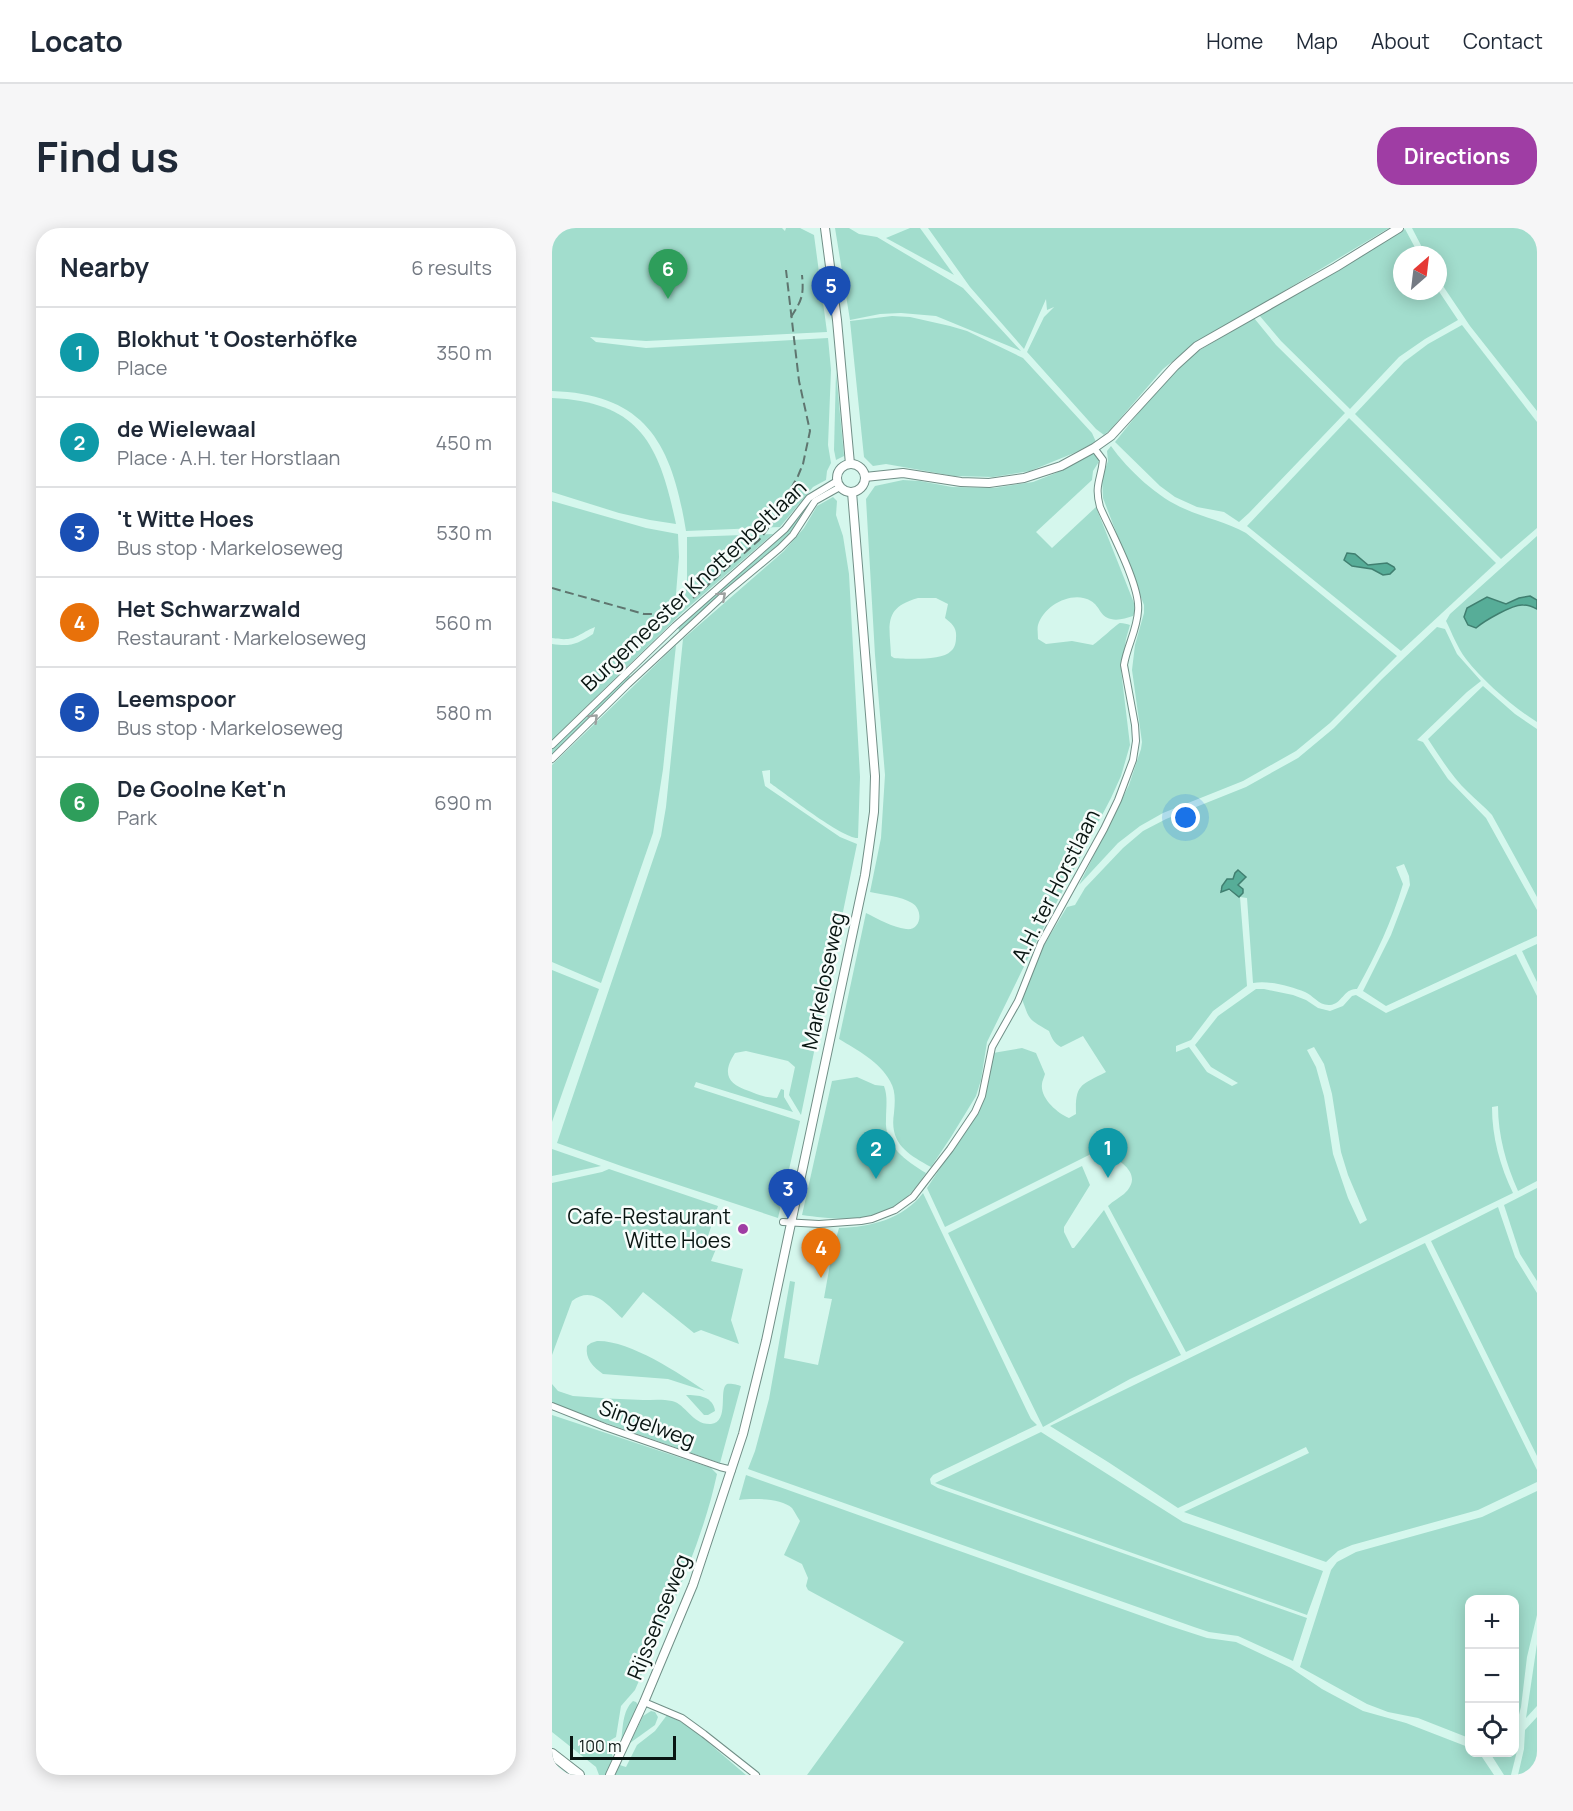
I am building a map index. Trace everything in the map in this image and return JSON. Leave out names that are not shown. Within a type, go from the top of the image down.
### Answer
[{"type":"highway","points":[[552,1754],[579,1775]]},
{"type":"main road","points":[[825,228],[837,320],[850,464]]},
{"type":"main road","points":[[865,477],[903,473],[961,482],[1007,482],[1062,466],[1094,448],[1118,429],[1175,366],[1197,346],[1336,267],[1399,228]]},
{"type":"main road","points":[[850,464],[861,469],[865,477],[862,487],[852,492],[847,492],[838,484],[839,471],[850,464]]},
{"type":"main road","name":"Markeloseweg","points":[[732,1470],[762,1359],[787,1222],[865,875],[874,812],[875,776],[872,730],[852,492]]},
{"type":"main road","name":"Rijssenseweg","points":[[610,1775],[644,1702],[693,1585],[732,1470]]},
{"type":"street","name":"A.H. ter Horstlaan","points":[[787,1222],[819,1224],[861,1221],[884,1215],[913,1197],[945,1156],[979,1104],[987,1079],[992,1047],[1018,1001],[1041,944],[1104,829],[1128,774],[1136,741],[1124,665],[1139,606],[1134,585],[1100,507],[1097,495],[1103,460],[1094,448]]},
{"type":"street","name":"Burgemeester Knottenbeltlaan","points":[[552,745],[667,633],[780,534],[809,498],[838,484]]},
{"type":"street","name":"Burgemeester Knottenbeltlaan","points":[[552,759],[710,607],[780,548],[793,535],[815,501],[838,484]]},
{"type":"street","name":"Singelweg","points":[[552,1406],[732,1470]]},
{"type":"street","points":[[644,1702],[682,1718],[756,1775]]},
{"type":"shaded area","points":[[552,228],[782,228],[785,231],[786,228],[800,228],[814,235],[827,332],[646,341],[590,337],[596,342],[646,348],[828,338],[831,370],[828,445],[831,463],[826,480],[813,487],[780,527],[686,531],[673,473],[649,430],[632,414],[611,402],[584,394],[552,391]]},
{"type":"shaded area","points":[[835,228],[849,228],[859,234],[877,237],[963,288],[1021,351],[936,316],[901,313],[880,314],[850,320]]},
{"type":"shaded area","points":[[910,228],[920,228],[954,275],[886,238]]},
{"type":"shaded area","points":[[928,228],[1389,228],[1189,348],[1163,369],[1104,435],[1027,352],[1044,317],[1054,307],[1047,310],[1046,299],[1024,349],[970,287]]},
{"type":"shaded area","points":[[1412,228],[1537,228],[1537,411],[1470,326],[1447,292],[1447,246],[1421,246]]},
{"type":"shaded area","points":[[1405,229],[1414,246],[1393,246],[1393,300],[1445,300],[1458,320],[1399,357],[1350,409],[1281,341],[1259,315]]},
{"type":"shaded area","points":[[892,316],[910,317],[967,331],[1023,358],[1092,433],[1096,442],[1030,471],[993,477],[954,476],[886,464],[873,466],[864,457],[850,321]]},
{"type":"shaded area","points":[[1254,318],[1276,345],[1345,413],[1239,522],[1224,512],[1197,507],[1175,497],[1160,486],[1115,442],[1165,380],[1195,353]]},
{"type":"shaded area","points":[[1462,325],[1537,422],[1537,528],[1501,559],[1355,414],[1404,362],[1428,344]]},
{"type":"shaded area","points":[[836,372],[844,456],[836,460],[834,450]]},
{"type":"shaded area","points":[[552,398],[582,401],[607,408],[626,419],[641,433],[653,450],[662,472],[676,524],[619,513],[552,492]]},
{"type":"shaded area","points":[[1349,418],[1496,563],[1401,651],[1247,526]]},
{"type":"shaded area","points":[[1111,446],[1135,474],[1154,491],[1185,509],[1246,533],[1397,656],[1330,723],[1296,751],[1243,781],[1163,813],[1140,826],[1118,843],[1079,885],[1129,785],[1142,742],[1132,670],[1144,605],[1103,498],[1102,478],[1108,461],[1107,451]]},
{"type":"shaded area","points":[[1087,454],[1096,455],[1100,460],[1093,471],[1092,480],[1036,532],[1052,548],[1096,507],[1134,603],[1135,611],[1133,616],[1114,620],[1104,616],[1091,601],[1084,598],[1068,598],[1046,611],[1038,627],[1038,639],[1046,644],[1072,641],[1093,645],[1120,623],[1130,625],[1121,670],[1130,745],[1121,776],[1111,798],[987,1042],[976,1096],[931,1167],[908,1152],[897,1140],[893,1124],[894,1093],[886,1074],[868,1057],[839,1039],[866,913],[890,925],[906,929],[915,927],[919,919],[918,910],[912,903],[897,897],[870,892],[881,838],[885,775],[866,499],[875,486],[903,480],[952,487],[994,488],[1033,482],[1056,473]],"holes":[[[918,598],[936,598],[948,604],[945,618],[956,631],[952,650],[940,656],[924,659],[891,656],[890,627],[893,613],[906,602]]]},
{"type":"shaded area","points":[[833,497],[837,501],[836,515],[843,536],[849,574],[860,777],[858,838],[840,831],[814,815],[770,783],[770,770],[762,771],[765,786],[840,837],[857,844],[801,1115],[789,1095],[795,1067],[788,1061],[746,1051],[735,1053],[728,1072],[731,1081],[736,1085],[759,1095],[777,1098],[781,1089],[784,1090],[784,1097],[793,1112],[696,1082],[694,1087],[800,1121],[778,1218],[557,1143],[661,836],[683,639],[784,551],[804,528],[817,506]]},
{"type":"shaded area","points":[[813,499],[799,525],[779,546],[679,632],[678,625],[775,542]]},
{"type":"shaded area","points":[[552,501],[646,528],[678,534],[679,557],[675,606],[684,606],[687,579],[687,537],[773,534],[683,612],[552,740],[552,644],[569,645],[578,642],[593,634],[595,627],[575,637],[552,638]]},
{"type":"shaded area","points":[[1537,536],[1537,600],[1530,596],[1506,604],[1487,597],[1468,608],[1476,628],[1518,605],[1537,609],[1537,722],[1518,709],[1481,676],[1460,650],[1446,621],[1450,614]]},
{"type":"shaded area","points":[[1347,553],[1355,554],[1368,565],[1387,563],[1395,569],[1390,574],[1383,575],[1372,569],[1352,566],[1344,560]]},
{"type":"shaded area","points":[[1530,596],[1537,600],[1537,609],[1518,605],[1492,617],[1476,628],[1468,625],[1464,617],[1467,608],[1487,597],[1506,604]]},
{"type":"shaded area","points":[[1437,627],[1445,629],[1457,654],[1481,681],[1417,740],[1423,742],[1448,779],[1486,818],[1537,910],[1537,936],[1386,1006],[1363,991],[1391,935],[1410,885],[1404,864],[1396,867],[1403,884],[1394,911],[1357,989],[1349,991],[1334,1004],[1326,1005],[1308,993],[1293,988],[1272,983],[1253,983],[1247,898],[1240,897],[1247,986],[1213,1011],[1191,1040],[1176,1046],[1176,1052],[1189,1047],[1207,1072],[1232,1086],[1238,1083],[1211,1067],[1195,1045],[1218,1016],[1256,989],[1293,995],[1318,1008],[1330,1011],[1343,1006],[1352,996],[1356,995],[1386,1013],[1516,954],[1537,996],[1537,1181],[1518,1191],[1499,1128],[1498,1106],[1492,1107],[1493,1129],[1498,1151],[1513,1193],[1186,1352],[1108,1206],[1124,1194],[1132,1181],[1129,1170],[1107,1153],[1118,1148],[1115,1142],[945,1227],[927,1188],[978,1111],[985,1096],[993,1053],[1022,1048],[1036,1053],[1045,1074],[1042,1089],[1046,1100],[1059,1113],[1069,1118],[1076,1114],[1078,1091],[1081,1087],[1106,1072],[1083,1036],[1061,1047],[1049,1031],[1031,1019],[1022,999],[1044,945],[1067,907],[1075,905],[1085,888],[1123,848],[1143,831],[1166,819],[1246,787],[1298,758],[1334,728]],"holes":[[[1241,872],[1246,878],[1238,885],[1236,895],[1227,889],[1220,890],[1227,879],[1233,879],[1235,874]],[[1314,1047],[1324,1064],[1332,1094],[1341,1152],[1348,1175],[1367,1220],[1360,1224],[1348,1198],[1333,1154],[1324,1096],[1316,1067],[1307,1050]]]},
{"type":"shaded area","points":[[676,645],[663,769],[653,833],[601,983],[552,962],[552,765]]},
{"type":"shaded area","points":[[627,674],[632,678],[552,756],[552,747]]},
{"type":"shaded area","points":[[1483,686],[1515,714],[1537,729],[1537,897],[1492,815],[1446,767],[1428,739]]},
{"type":"shaded area","points":[[1238,870],[1246,877],[1238,885],[1243,889],[1243,893],[1239,897],[1229,889],[1221,892],[1227,879],[1233,879]]},
{"type":"shaded area","points":[[1537,944],[1537,982],[1522,951]]},
{"type":"shaded area","points":[[552,970],[599,989],[552,1122]]},
{"type":"shaded area","points":[[857,1077],[875,1085],[884,1086],[886,1129],[889,1137],[904,1158],[926,1173],[914,1190],[898,1205],[877,1215],[839,1219],[802,1215],[832,1081]]},
{"type":"shaded area","points":[[552,1149],[601,1166],[552,1176]]},
{"type":"shaded area","points":[[1082,1166],[1090,1185],[1064,1227],[1072,1248],[1104,1210],[1181,1355],[1130,1379],[1043,1427],[948,1233]]},
{"type":"shaded area","points":[[609,1169],[718,1206],[708,1236],[716,1249],[711,1261],[743,1269],[731,1320],[739,1344],[701,1330],[694,1333],[643,1292],[622,1318],[599,1298],[586,1295],[572,1301],[552,1355],[552,1183]]},
{"type":"shaded area","points":[[1537,1188],[1537,1281],[1520,1254],[1504,1205]]},
{"type":"shaded area","points":[[923,1193],[1026,1409],[1037,1425],[933,1475],[930,1479],[931,1484],[1307,1618],[1293,1661],[1238,1636],[1209,1632],[1194,1627],[748,1469],[769,1399],[790,1281],[795,1282],[784,1358],[818,1365],[832,1299],[824,1298],[839,1228],[863,1226],[886,1220],[906,1209]]},
{"type":"shaded area","points":[[1498,1207],[1515,1257],[1537,1293],[1537,1456],[1431,1241]]},
{"type":"shaded area","points":[[1425,1243],[1537,1470],[1537,1482],[1478,1510],[1352,1545],[1338,1551],[1326,1562],[1184,1512],[1309,1453],[1306,1447],[1178,1508],[1050,1426]]},
{"type":"shaded area","points":[[597,1341],[610,1342],[638,1352],[668,1367],[705,1391],[668,1379],[603,1374],[593,1365],[587,1355],[587,1346]]},
{"type":"shaded area","points":[[552,1384],[558,1391],[573,1396],[672,1401],[699,1421],[711,1424],[720,1418],[723,1392],[727,1384],[741,1386],[720,1463],[552,1404]]},
{"type":"shaded area","points":[[686,1395],[708,1399],[715,1411],[704,1415]]},
{"type":"shaded area","points":[[552,1415],[711,1468],[717,1474],[692,1557],[635,1690],[621,1706],[616,1737],[609,1741],[615,1761],[626,1767],[637,1745],[655,1731],[667,1715],[689,1726],[746,1775],[599,1775],[596,1767],[552,1732]]},
{"type":"shaded area","points":[[1041,1432],[1183,1522],[1323,1571],[1307,1615],[935,1483]]},
{"type":"shaded area","points":[[746,1475],[1170,1626],[1207,1638],[1236,1642],[1291,1668],[1322,1689],[1363,1711],[1406,1723],[1465,1746],[1465,1757],[1482,1757],[1494,1775],[807,1775],[904,1642],[808,1590],[806,1586],[808,1578],[802,1564],[784,1555],[800,1521],[792,1508],[781,1502],[759,1499],[739,1500]]},
{"type":"shaded area","points":[[1537,1491],[1537,1615],[1527,1657],[1519,1715],[1519,1595],[1465,1595],[1465,1736],[1418,1718],[1388,1712],[1367,1704],[1300,1667],[1331,1570],[1337,1562],[1356,1552],[1482,1517]]},
{"type":"shaded area","points":[[1537,1644],[1537,1706],[1526,1718]]},
{"type":"shaded area","points":[[633,1701],[639,1706],[621,1743],[625,1715]]},
{"type":"shaded area","points":[[651,1711],[655,1712],[658,1717],[655,1725],[630,1743],[643,1716]]},
{"type":"shaded area","points":[[1537,1717],[1537,1775],[1518,1775],[1524,1749],[1525,1730]]},
{"type":"shaded area","points":[[1493,1757],[1516,1757],[1511,1775],[1504,1775]]},
{"type":"railway","points":[[552,588],[644,614],[668,611],[691,600],[759,540],[767,530],[798,476],[810,431],[799,381],[786,270]]},
{"type":"railway","points":[[791,317],[801,297],[802,275]]},
{"type":"place","name":"De Goolne Ket'n","points":[[668,299]]},
{"type":"place","name":"Leemspoor","points":[[831,316]]},
{"type":"place","name":"Blokhut 't Oosterhöfke","points":[[1108,1178]]},
{"type":"place","name":"de Wielewaal","points":[[876,1179]]},
{"type":"place","name":"'t Witte Hoes","points":[[788,1219]]},
{"type":"place","name":"Cafe-Restaurant Witte Hoes","points":[[743,1229]]},
{"type":"place","name":"Het Schwarzwald","points":[[821,1278]]}]
